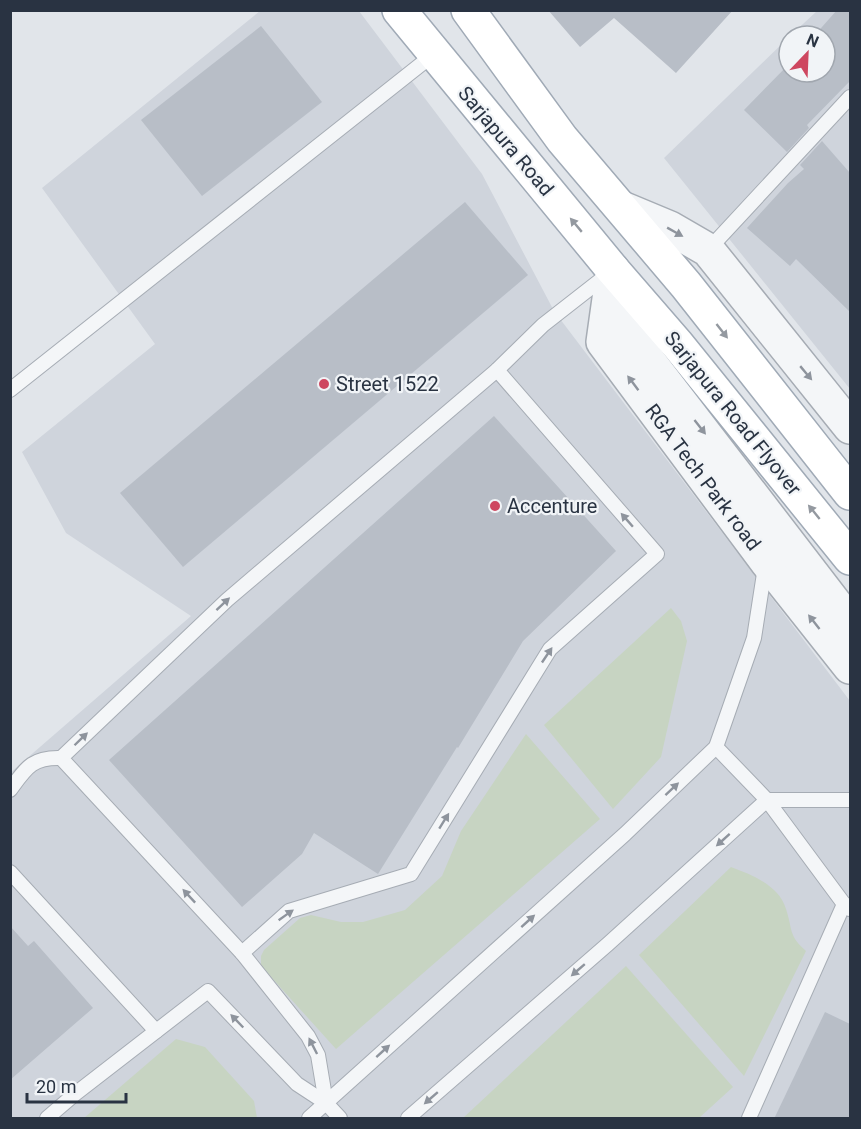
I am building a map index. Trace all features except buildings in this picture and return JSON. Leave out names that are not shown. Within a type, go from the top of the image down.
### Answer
[{"type":"main road","name":"Sarjapura Road","points":[[399,10],[622,280]]},
{"type":"main road","points":[[468,10],[562,139],[686,285],[850,493]]},
{"type":"main road","name":"Sarjapura Road Flyover","points":[[622,280],[678,345],[850,558]]},
{"type":"street","points":[[622,208],[670,228],[708,250],[850,427]]},
{"type":"street","points":[[622,280],[625,330],[777,551],[850,623]]},
{"type":"street","name":"RGA Tech Park road","points":[[777,551],[850,668]]},
{"type":"lane","points":[[10,390],[434,54]]},
{"type":"lane","points":[[708,250],[850,97]]},
{"type":"lane","points":[[61,758],[227,600],[497,370],[543,325],[622,280]]},
{"type":"lane","points":[[242,953],[289,911],[411,874],[550,649],[657,554],[497,370]]},
{"type":"lane","points":[[309,1119],[625,834],[717,747],[754,638],[777,551]]},
{"type":"lane","points":[[717,747],[767,800],[847,907],[749,1119]]},
{"type":"lane","points":[[10,790],[27,768],[45,757],[61,758],[242,953],[308,1036],[318,1055],[326,1103]]},
{"type":"lane","points":[[408,1119],[608,944],[767,800],[850,800]]},
{"type":"lane","points":[[10,872],[156,1031]]},
{"type":"lane","points":[[47,1119],[75,1094],[208,990],[297,1084],[326,1103],[340,1119]]},
{"type":"shaded area","points":[[260,11],[359,11],[482,174],[554,311],[850,701],[850,1118],[11,1118],[10,773],[191,616],[66,533],[22,452],[155,344],[42,188]]},
{"type":"shaded area","points":[[817,11],[850,11],[850,389],[664,158],[777,49],[777,84],[837,84],[837,24],[803,24]]},
{"type":"green space","points":[[671,608],[681,621],[687,641],[661,757],[613,809],[544,725]]},
{"type":"green space","points":[[526,734],[600,819],[336,1049],[261,966],[261,956],[264,950],[300,918],[311,915],[341,922],[363,922],[405,910],[442,876],[461,831]]},
{"type":"green space","points":[[731,867],[764,882],[777,893],[786,909],[794,936],[806,951],[744,1076],[639,955]]},
{"type":"green space","points":[[626,966],[733,1087],[699,1118],[463,1118]]},
{"type":"green space","points":[[176,1039],[205,1047],[254,1101],[257,1118],[84,1118]]},
{"type":"place","name":"Street 1522","points":[[324,384]]},
{"type":"place","name":"Accenture","points":[[495,506]]}]
